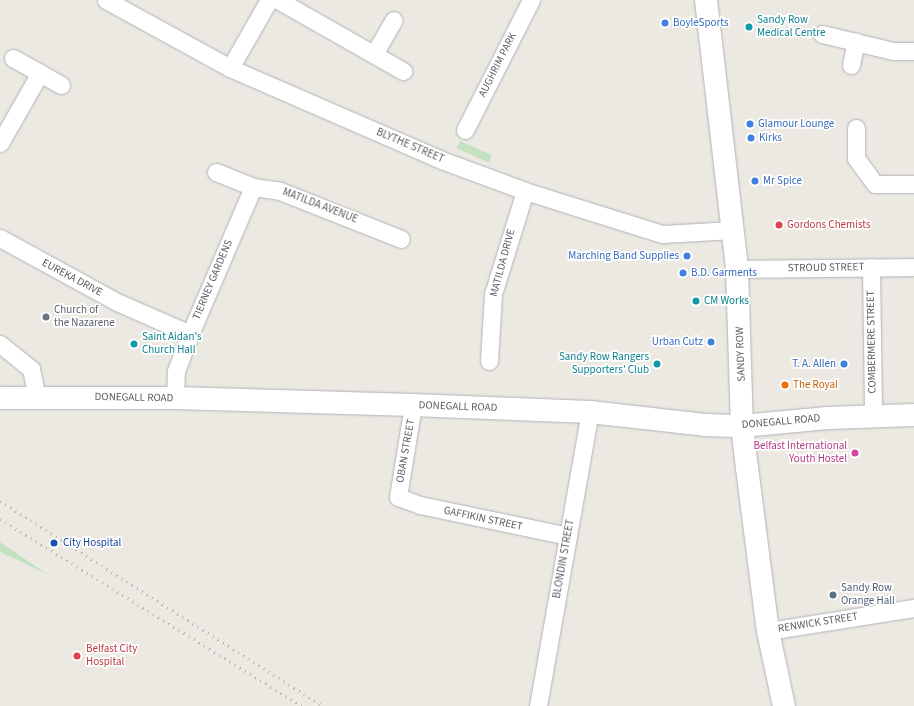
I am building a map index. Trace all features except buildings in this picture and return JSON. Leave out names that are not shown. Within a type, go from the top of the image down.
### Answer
[{"type":"street","name":"BLYTHE STREET","points":[[106,0],[230,68],[444,161],[525,191],[662,234],[733,230]]},
{"type":"street","points":[[230,68],[269,0]]},
{"type":"street","points":[[278,0],[403,71]]},
{"type":"street","name":"AUGHRIM PARK","points":[[465,130],[531,0]]},
{"type":"street","name":"SANDY ROW","points":[[704,1],[737,269],[742,426],[768,631],[784,706]]},
{"type":"street","points":[[374,54],[394,20]]},
{"type":"street","points":[[822,34],[893,51],[914,51]]},
{"type":"street","points":[[851,65],[856,42]]},
{"type":"street","points":[[13,58],[61,85]]},
{"type":"street","points":[[0,143],[40,73]]},
{"type":"street","points":[[856,128],[856,158],[875,184],[914,184]]},
{"type":"street","name":"MATILDA AVENUE","points":[[216,172],[253,187],[280,191],[401,239]]},
{"type":"street","name":"TIERNEY GARDENS","points":[[175,398],[176,371],[190,334],[253,187]]},
{"type":"street","name":"MATILDA DRIVE","points":[[489,361],[493,294],[525,191]]},
{"type":"street","name":"EUREKA DRIVE","points":[[0,238],[76,281],[190,334]]},
{"type":"street","name":"COMBERMERE STREET","points":[[871,267],[873,416]]},
{"type":"street","name":"STROUD STREET","points":[[737,269],[914,267]]},
{"type":"street","points":[[0,344],[32,369],[37,397]]},
{"type":"street","name":"DONEGALL ROAD","points":[[0,398],[175,398],[413,405],[590,412],[705,425],[742,426],[873,416],[914,415]]},
{"type":"street","name":"OBAN STREET","points":[[398,497],[413,405]]},
{"type":"street","name":"BLONDIN STREET","points":[[538,706],[590,412]]},
{"type":"street","name":"GAFFIKIN STREET","points":[[398,497],[420,505],[568,536]]},
{"type":"street","name":"RENWICK STREET","points":[[768,631],[914,608]]},
{"type":"green space","points":[[460,141],[492,155],[489,163],[457,148]]},
{"type":"green space","points":[[0,542],[47,574],[0,552]]},
{"type":"railway","points":[[0,501],[323,706]]},
{"type":"railway","points":[[0,519],[302,706]]},
{"type":"place","name":"BoyleSports","points":[[665,23]]},
{"type":"place","name":"Sandy Row Medical Centre","points":[[749,27]]},
{"type":"place","name":"Glamour Lounge","points":[[750,124]]},
{"type":"place","name":"Kirks","points":[[751,138]]},
{"type":"place","name":"Mr Spice","points":[[755,181]]},
{"type":"place","name":"Gordons Chemists","points":[[779,225]]},
{"type":"place","name":"Marching Band Supplies","points":[[687,256]]},
{"type":"place","name":"B.D. Garments","points":[[683,273]]},
{"type":"place","name":"CM Works","points":[[696,301]]},
{"type":"place","name":"Church of the Nazarene","points":[[46,317]]},
{"type":"place","name":"Urban Cutz","points":[[711,342]]},
{"type":"place","name":"Saint Aidan's Church Hall","points":[[134,344]]},
{"type":"place","name":"Sandy Row Rangers Supporters' Club","points":[[657,364]]},
{"type":"place","name":"T. A. Allen","points":[[844,364]]},
{"type":"place","name":"The Royal","points":[[785,385]]},
{"type":"place","name":"Belfast International Youth Hostel","points":[[855,453]]},
{"type":"place","name":"City Hospital","points":[[54,543]]},
{"type":"place","name":"Sandy Row Orange Hall","points":[[833,595]]},
{"type":"place","name":"Belfast City Hospital","points":[[77,656]]}]
